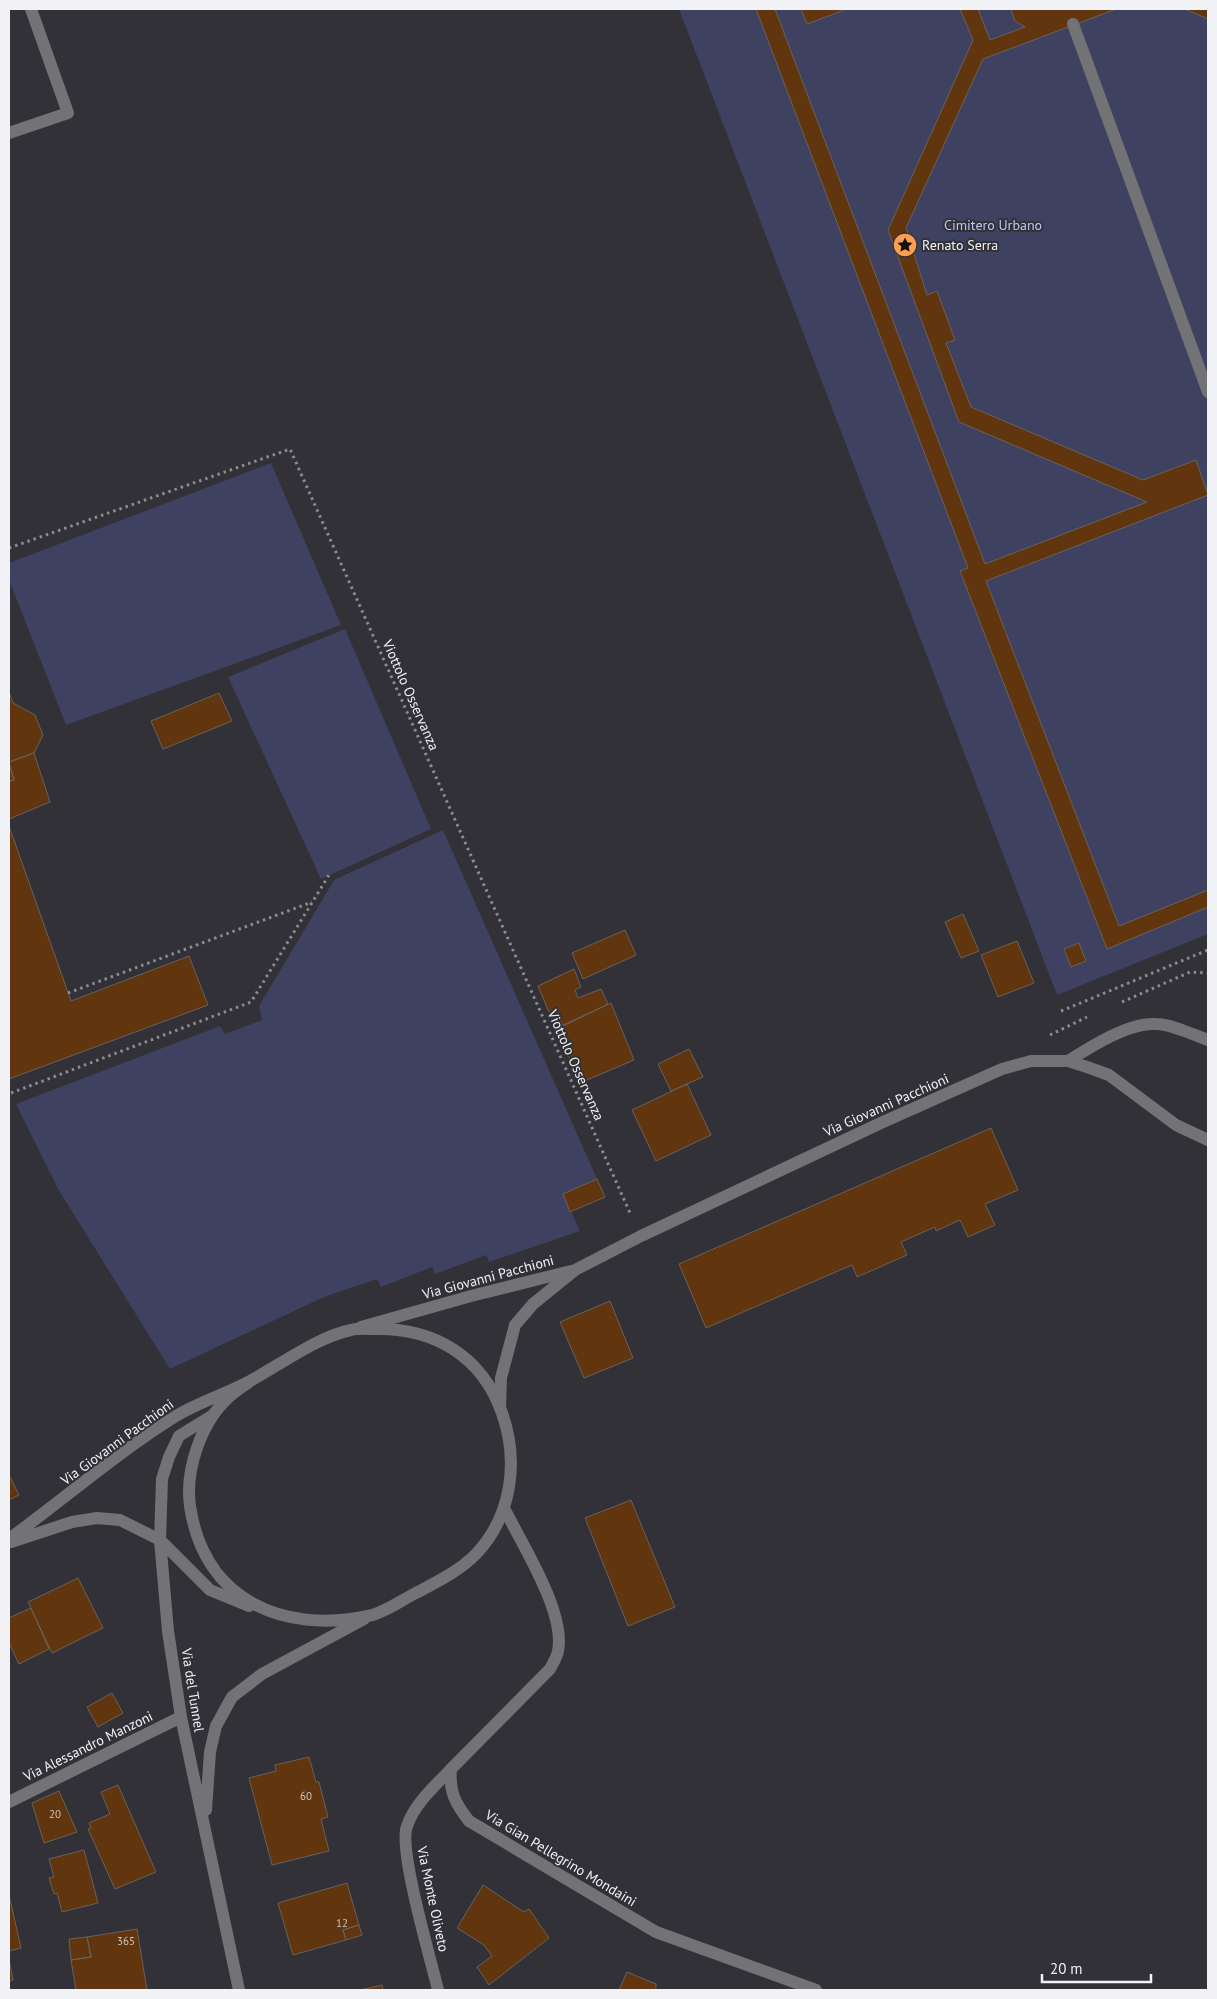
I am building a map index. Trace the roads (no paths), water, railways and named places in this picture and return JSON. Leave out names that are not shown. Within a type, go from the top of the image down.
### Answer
[{"type":"street","points":[[9,133],[68,113],[31,9]]},
{"type":"street","points":[[1073,24],[1208,392]]},
{"type":"street","points":[[1068,1061],[1094,1044],[1135,1028],[1156,1024],[1208,1040]]},
{"type":"street","name":"Via Giovanni Pacchioni","points":[[500,1408],[501,1378],[515,1325],[533,1304],[576,1270],[641,1236],[883,1122],[1002,1069],[1031,1062],[1068,1061],[1109,1075],[1176,1125],[1208,1140]]},
{"type":"street","name":"Via Giovanni Pacchioni","points":[[351,1330],[471,1296],[576,1270]]},
{"type":"street","points":[[205,1830],[210,1752],[216,1726],[232,1697],[262,1674],[440,1581],[475,1556],[490,1536],[505,1510],[511,1478],[509,1434],[491,1387],[475,1365],[451,1347],[429,1336],[405,1329],[351,1330],[323,1341],[249,1382],[227,1399],[216,1414],[199,1446],[191,1474],[189,1497],[193,1526],[202,1549],[230,1587],[245,1601],[277,1615]]},
{"type":"street","name":"Via Giovanni Pacchioni","points":[[9,1539],[176,1416],[249,1382]]},
{"type":"street","name":"Via del Tunnel","points":[[216,1414],[179,1436],[169,1457],[162,1479],[160,1540],[168,1631],[180,1717],[238,1990]]},
{"type":"street","points":[[451,1769],[550,1669],[558,1652],[559,1632],[551,1601],[505,1510]]},
{"type":"street","points":[[9,1543],[72,1522],[97,1518],[120,1520],[160,1540],[210,1590],[232,1601],[277,1615],[301,1620],[337,1620],[372,1615]]},
{"type":"street","name":"Via Alessandro Manzoni","points":[[9,1802],[180,1717]]},
{"type":"street","name":"Via Monte Oliveto","points":[[438,1990],[405,1854],[406,1827],[419,1804],[451,1769]]},
{"type":"street","name":"Via Gian Pellegrino Mondaini","points":[[451,1769],[450,1784],[456,1805],[469,1821],[656,1932],[816,1990]]},
{"type":"place","name":"Renato Serra","points":[[905,245]]},
{"type":"park label","name":"Cimitero Urbano","points":[[993,225]]}]
